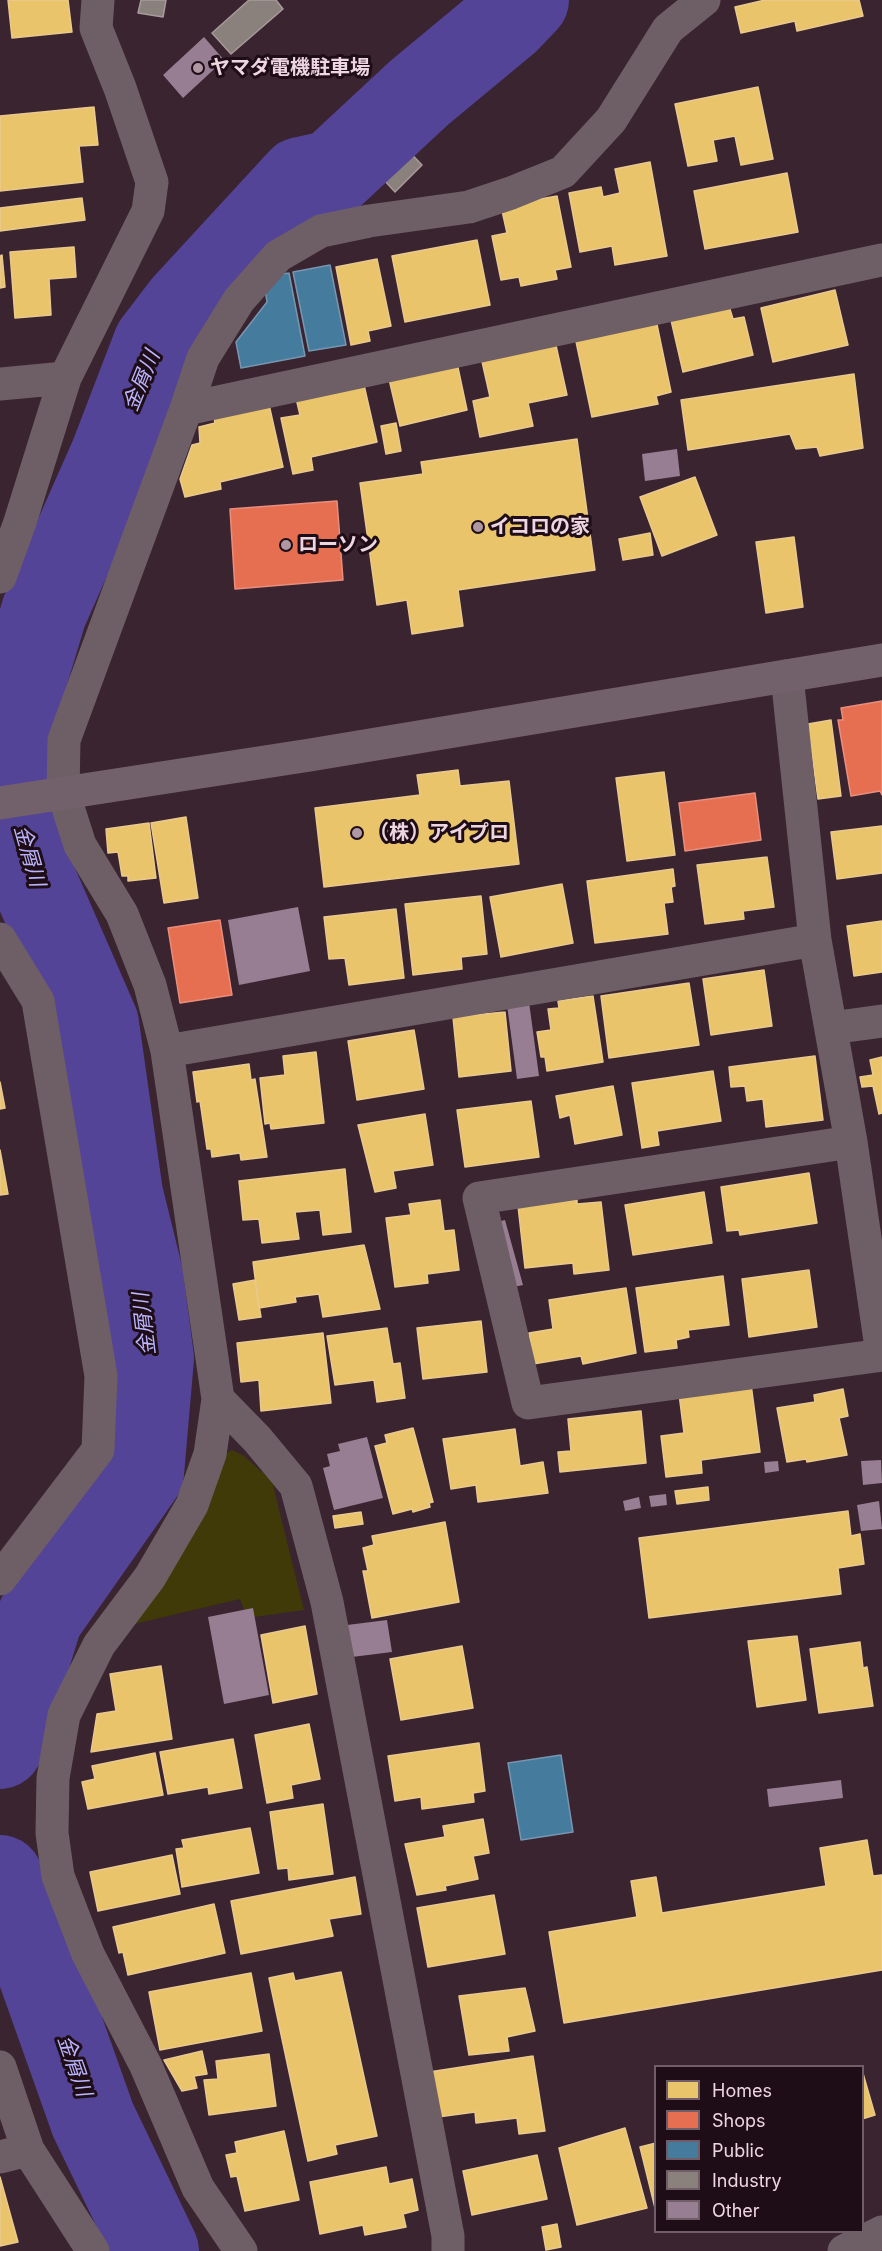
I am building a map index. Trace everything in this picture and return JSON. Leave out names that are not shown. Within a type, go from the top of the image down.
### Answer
[{"type":"street","points":[[0,577],[20,522],[65,378],[148,211],[152,182],[120,88],[96,28],[98,0]]},
{"type":"street","points":[[242,2251],[198,2188],[146,2066],[88,1954],[57,1875],[52,1833],[53,1778],[63,1715],[99,1646],[150,1577],[192,1505],[210,1454],[218,1399],[167,1051],[146,975],[122,914],[80,844],[63,792],[63,740],[203,358],[239,300],[278,256],[321,231],[369,221],[470,207],[563,172],[611,120],[668,28],[704,0]]},
{"type":"street","points":[[186,409],[882,260]]},
{"type":"street","points":[[0,384],[65,378]]},
{"type":"street","points":[[0,803],[310,755],[882,660]]},
{"type":"street","points":[[788,676],[815,940],[851,1142],[882,1355],[528,1403],[480,1198],[851,1142]]},
{"type":"street","points":[[0,939],[38,1001],[101,1376],[98,1450],[0,1579]]},
{"type":"street","points":[[167,1051],[815,940]]},
{"type":"street","points":[[831,1028],[882,1021]]},
{"type":"street","points":[[218,1399],[257,1439],[296,1486],[327,1602],[448,2236],[448,2251]]},
{"type":"street","points":[[0,2067],[14,2153],[93,2251]]},
{"type":"street","points":[[844,2251],[882,2232]]},
{"type":"shaded area","points":[[232,1450],[244,1456],[272,1481],[304,1610],[247,1618],[240,1599],[134,1624],[223,1455]]},
{"type":"building: Homes","points":[[8,0],[68,0],[72,32],[12,38]]},
{"type":"building: Homes","points":[[765,0],[859,0],[863,16],[797,31],[795,21],[741,33],[735,7]]},
{"type":"building: Homes","points":[[758,87],[773,159],[741,165],[735,136],[713,140],[717,161],[688,166],[675,104]]},
{"type":"building: Homes","points":[[94,107],[98,145],[79,146],[83,182],[0,191],[0,116]]},
{"type":"building: Homes","points":[[650,162],[667,256],[615,265],[612,246],[580,252],[569,193],[601,187],[603,197],[620,193],[615,169]]},
{"type":"building: Homes","points":[[787,173],[798,232],[705,249],[694,191]]},
{"type":"building: Homes","points":[[557,196],[571,267],[555,270],[557,279],[521,286],[519,277],[501,280],[492,236],[507,233],[501,206]]},
{"type":"building: Homes","points":[[82,198],[85,220],[0,231],[0,208]]},
{"type":"building: Homes","points":[[477,240],[490,305],[405,322],[392,256]]},
{"type":"building: Homes","points":[[74,247],[76,277],[49,279],[51,315],[15,318],[10,252]]},
{"type":"building: Homes","points":[[2,255],[5,287],[0,288],[0,256]]},
{"type":"building: Homes","points":[[377,259],[391,326],[368,331],[370,341],[351,345],[336,267]]},
{"type":"building: Homes","points":[[835,290],[848,345],[773,362],[761,308]]},
{"type":"building: Homes","points":[[729,306],[733,319],[744,317],[753,355],[683,372],[671,320]]},
{"type":"building: Homes","points":[[655,315],[671,392],[656,396],[658,404],[592,417],[574,332]]},
{"type":"building: Homes","points":[[555,341],[567,395],[528,403],[533,426],[480,437],[473,401],[490,397],[481,357]]},
{"type":"building: Homes","points":[[457,363],[467,410],[400,426],[389,379]]},
{"type":"building: Homes","points":[[854,374],[863,448],[820,456],[817,447],[796,449],[790,434],[688,450],[681,400]]},
{"type":"building: Homes","points":[[364,385],[377,442],[311,457],[313,470],[293,474],[281,418],[300,415],[295,394]]},
{"type":"building: Homes","points":[[268,400],[283,467],[220,482],[221,489],[185,497],[180,479],[192,445],[200,443],[199,427],[215,423],[213,412]]},
{"type":"building: Homes","points":[[396,423],[401,451],[386,454],[381,426]]},
{"type":"building: Homes","name":"イコロの家","points":[[577,439],[595,570],[458,590],[463,626],[412,634],[407,600],[377,605],[360,483],[423,474],[421,462]]},
{"type":"building: Homes","points":[[695,477],[717,535],[662,556],[640,497]]},
{"type":"building: Homes","points":[[650,533],[653,555],[623,560],[619,539]]},
{"type":"building: Homes","points":[[794,537],[803,607],[766,613],[756,542]]},
{"type":"building: Homes","points":[[831,720],[841,796],[818,799],[808,724]]},
{"type":"building: Homes","points":[[458,770],[460,786],[509,781],[519,864],[324,887],[315,808],[420,795],[417,775]]},
{"type":"building: Homes","points":[[664,772],[675,855],[627,861],[616,778]]},
{"type":"building: Homes","points":[[186,817],[198,898],[164,903],[151,823]]},
{"type":"building: Homes","points":[[149,823],[156,878],[128,881],[128,876],[122,876],[118,852],[108,853],[106,829]]},
{"type":"building: Homes","points":[[882,826],[882,873],[837,879],[831,832]]},
{"type":"building: Homes","points":[[767,857],[774,907],[743,911],[744,919],[705,924],[697,865]]},
{"type":"building: Homes","points":[[673,869],[675,886],[671,887],[673,902],[664,903],[668,934],[595,943],[587,881]]},
{"type":"building: Homes","points":[[562,884],[573,943],[501,957],[490,897]]},
{"type":"building: Homes","points":[[481,896],[487,954],[461,957],[462,969],[413,975],[405,904]]},
{"type":"building: Homes","points":[[396,909],[404,978],[349,985],[345,958],[329,959],[324,917]]},
{"type":"building: Homes","points":[[882,921],[882,972],[854,976],[847,926]]},
{"type":"building: Homes","points":[[764,970],[772,1026],[711,1035],[703,979]]},
{"type":"building: Homes","points":[[689,983],[699,1045],[609,1058],[601,996]]},
{"type":"building: Homes","points":[[593,996],[603,1062],[547,1071],[545,1057],[541,1057],[537,1032],[551,1030],[548,1009],[559,1008],[558,1001]]},
{"type":"building: Homes","points":[[505,1012],[511,1071],[459,1077],[453,1017]]},
{"type":"building: Homes","points":[[414,1030],[424,1089],[357,1100],[348,1041]]},
{"type":"building: Homes","points":[[316,1052],[324,1123],[271,1129],[270,1123],[265,1124],[260,1078],[285,1075],[283,1056]]},
{"type":"building: Homes","points":[[815,1056],[823,1120],[766,1127],[763,1099],[747,1101],[745,1086],[731,1087],[729,1067]]},
{"type":"building: Homes","points":[[882,1057],[882,1113],[879,1114],[873,1086],[862,1087],[860,1077],[873,1075],[870,1060]]},
{"type":"building: Homes","points":[[249,1064],[251,1080],[255,1079],[267,1157],[241,1160],[240,1153],[212,1157],[211,1149],[207,1149],[193,1072]]},
{"type":"building: Homes","points":[[713,1071],[721,1121],[657,1131],[659,1145],[642,1148],[632,1083]]},
{"type":"building: Homes","points":[[0,1082],[5,1108],[0,1109]]},
{"type":"building: Homes","points":[[613,1086],[622,1135],[575,1144],[570,1115],[560,1118],[556,1096]]},
{"type":"building: Homes","points":[[531,1101],[539,1157],[465,1167],[457,1110]]},
{"type":"building: Homes","points":[[425,1114],[433,1165],[393,1171],[396,1188],[375,1192],[358,1125]]},
{"type":"building: Homes","points":[[0,1150],[8,1194],[0,1195]]},
{"type":"building: Homes","points":[[345,1169],[351,1232],[323,1235],[320,1210],[295,1212],[299,1239],[262,1243],[259,1219],[243,1220],[239,1181]]},
{"type":"building: Homes","points":[[809,1173],[817,1223],[740,1235],[739,1230],[727,1231],[721,1187]]},
{"type":"building: Homes","points":[[704,1192],[712,1243],[633,1255],[625,1205]]},
{"type":"building: Homes","points":[[440,1200],[444,1231],[454,1230],[459,1270],[427,1274],[428,1283],[395,1287],[386,1218],[411,1215],[409,1204]]},
{"type":"building: Homes","points":[[577,1200],[577,1204],[601,1202],[609,1270],[574,1274],[573,1263],[525,1268],[518,1206]]},
{"type":"building: Homes","points":[[364,1245],[380,1309],[323,1317],[319,1294],[295,1297],[296,1302],[259,1308],[253,1262]]},
{"type":"building: Homes","points":[[809,1270],[817,1327],[749,1337],[742,1279]]},
{"type":"building: Homes","points":[[723,1276],[729,1325],[688,1330],[689,1337],[676,1340],[677,1348],[645,1352],[636,1288]]},
{"type":"building: Homes","points":[[255,1280],[261,1317],[239,1320],[233,1284]]},
{"type":"building: Homes","points":[[626,1288],[636,1353],[583,1364],[581,1356],[533,1364],[529,1333],[553,1329],[549,1300]]},
{"type":"building: Homes","points":[[481,1321],[487,1372],[423,1379],[417,1328]]},
{"type":"building: Homes","points":[[387,1328],[393,1364],[400,1363],[405,1398],[377,1402],[374,1380],[335,1385],[327,1336]]},
{"type":"building: Homes","points":[[323,1333],[331,1403],[261,1411],[259,1380],[241,1382],[237,1343]]},
{"type":"building: Homes","points":[[751,1384],[760,1452],[701,1460],[702,1473],[666,1477],[661,1436],[684,1433],[679,1394]]},
{"type":"building: Homes","points":[[843,1389],[848,1416],[839,1418],[847,1455],[807,1462],[806,1459],[787,1462],[777,1408],[815,1402],[814,1395]]},
{"type":"building: Homes","points":[[641,1411],[646,1463],[560,1472],[558,1452],[571,1451],[568,1419]]},
{"type":"building: Homes","points":[[413,1428],[433,1502],[429,1503],[430,1507],[393,1514],[375,1446],[387,1443],[385,1435]]},
{"type":"building: Homes","points":[[515,1429],[520,1466],[543,1462],[548,1493],[478,1502],[476,1485],[451,1489],[443,1439]]},
{"type":"building: Homes","points":[[708,1487],[709,1500],[677,1504],[675,1491]]},
{"type":"building: Homes","points":[[848,1511],[851,1536],[860,1534],[864,1564],[838,1568],[841,1594],[649,1618],[639,1538]]},
{"type":"building: Homes","points":[[361,1512],[363,1524],[335,1528],[333,1516]]},
{"type":"building: Homes","points":[[445,1522],[459,1602],[372,1618],[363,1571],[368,1571],[363,1548],[374,1545],[372,1536]]},
{"type":"building: Homes","points":[[305,1626],[317,1694],[273,1703],[261,1635]]},
{"type":"building: Homes","points":[[797,1636],[806,1700],[757,1707],[748,1641]]},
{"type":"building: Homes","points":[[860,1642],[863,1668],[867,1667],[873,1706],[819,1713],[810,1649]]},
{"type":"building: Homes","points":[[462,1646],[473,1708],[401,1720],[390,1659]]},
{"type":"building: Homes","points":[[161,1666],[172,1739],[91,1752],[97,1714],[116,1711],[110,1674]]},
{"type":"building: Homes","points":[[309,1724],[320,1779],[291,1785],[293,1798],[267,1803],[255,1735]]},
{"type":"building: Homes","points":[[233,1739],[242,1788],[209,1794],[208,1787],[168,1794],[160,1752]]},
{"type":"building: Homes","points":[[479,1743],[485,1791],[473,1793],[474,1802],[422,1809],[421,1797],[395,1801],[388,1756]]},
{"type":"building: Homes","points":[[155,1753],[163,1795],[88,1809],[82,1782],[95,1779],[92,1766]]},
{"type":"building: Homes","points":[[323,1804],[333,1874],[289,1880],[288,1868],[278,1869],[270,1812]]},
{"type":"building: Homes","points":[[483,1819],[489,1853],[473,1856],[478,1879],[445,1886],[446,1890],[417,1895],[405,1844],[445,1837],[443,1826]]},
{"type":"building: Homes","points":[[250,1828],[259,1873],[182,1887],[176,1849],[184,1848],[182,1840]]},
{"type":"building: Homes","points":[[867,1840],[873,1876],[882,1875],[882,1970],[564,2023],[549,1932],[637,1917],[631,1881],[656,1877],[662,1913],[826,1886],[820,1848]]},
{"type":"building: Homes","points":[[172,1855],[180,1894],[98,1911],[90,1872]]},
{"type":"building: Homes","points":[[355,1877],[361,1914],[329,1919],[333,1936],[241,1954],[231,1901]]},
{"type":"building: Homes","points":[[494,1895],[505,1954],[428,1967],[417,1908]]},
{"type":"building: Homes","points":[[214,1904],[225,1953],[128,1975],[123,1952],[119,1953],[113,1927]]},
{"type":"building: Homes","points":[[341,1972],[377,2136],[335,2145],[337,2154],[308,2161],[269,1978],[293,1973],[295,1981]]},
{"type":"building: Homes","points":[[251,1973],[262,2031],[160,2050],[149,1992]]},
{"type":"building: Homes","points":[[525,1988],[535,2031],[507,2037],[509,2051],[469,2055],[459,1996]]},
{"type":"building: Homes","points":[[202,2051],[207,2074],[194,2076],[197,2088],[182,2091],[164,2060]]},
{"type":"building: Homes","points":[[269,2054],[276,2106],[209,2115],[204,2080],[218,2079],[216,2061]]},
{"type":"building: Homes","points":[[533,2056],[545,2131],[519,2134],[517,2118],[476,2123],[475,2112],[438,2117],[429,2072]]},
{"type":"building: Homes","points":[[864,2077],[875,2115],[864,2118]]},
{"type":"building: Homes","points":[[625,2128],[647,2208],[577,2225],[559,2148]]},
{"type":"building: Homes","points":[[284,2131],[299,2200],[245,2211],[237,2176],[231,2177],[226,2155],[237,2153],[235,2142]]},
{"type":"building: Homes","points":[[654,2144],[654,2204],[640,2147]]},
{"type":"building: Homes","points":[[537,2155],[547,2199],[472,2215],[463,2171]]},
{"type":"building: Homes","points":[[386,2167],[389,2184],[412,2179],[418,2210],[403,2214],[406,2227],[365,2235],[363,2225],[320,2234],[310,2182]]},
{"type":"building: Homes","points":[[0,2177],[18,2242],[0,2246]]},
{"type":"building: Homes","points":[[557,2224],[561,2247],[546,2250],[542,2227]]},
{"type":"building: Shops","name":"ローソン","points":[[337,501],[343,580],[235,589],[230,509]]},
{"type":"building: Shops","points":[[882,701],[882,795],[880,791],[851,796],[838,720],[843,720],[841,708]]},
{"type":"building: Shops","points":[[755,793],[761,840],[685,851],[679,803]]},
{"type":"building: Shops","points":[[220,920],[232,995],[180,1003],[168,928]]},
{"type":"building: Public","points":[[330,265],[346,345],[309,351],[293,272]]},
{"type":"building: Public","points":[[289,273],[305,356],[241,368],[236,342],[267,302],[265,290],[275,275]]},
{"type":"building: Public","points":[[561,1755],[573,1832],[521,1840],[508,1763]]},
{"type":"building: Industry","points":[[141,0],[166,0],[163,17],[138,13]]},
{"type":"building: Industry","points":[[249,0],[276,0],[283,9],[231,54],[212,33]]},
{"type":"building: Industry","points":[[399,141],[422,165],[395,192],[371,166]]},
{"type":"building: Other","points":[[204,37],[224,60],[183,98],[163,75]]},
{"type":"building: Other","points":[[677,449],[680,476],[645,481],[642,454]]},
{"type":"building: Other","points":[[298,907],[310,971],[239,985],[228,920]]},
{"type":"building: Other","points":[[529,1002],[539,1076],[517,1079],[507,1005]]},
{"type":"building: Other","points":[[505,1220],[523,1285],[509,1288],[492,1223]]},
{"type":"building: Other","points":[[367,1437],[383,1498],[334,1510],[323,1468],[330,1466],[327,1454],[340,1451],[338,1444]]},
{"type":"building: Other","points":[[881,1460],[882,1483],[863,1485],[861,1461]]},
{"type":"building: Other","points":[[778,1461],[779,1471],[765,1473],[764,1462]]},
{"type":"building: Other","points":[[666,1494],[667,1505],[651,1507],[649,1496]]},
{"type":"building: Other","points":[[639,1497],[641,1508],[625,1511],[623,1501]]},
{"type":"building: Other","points":[[879,1501],[882,1529],[861,1531],[857,1505]]},
{"type":"building: Other","points":[[253,1608],[269,1695],[224,1704],[208,1617]]},
{"type":"building: Other","points":[[387,1620],[392,1652],[352,1657],[347,1625]]},
{"type":"building: Other","points":[[841,1780],[843,1798],[769,1807],[767,1789]]},
{"type":"waterway","name":"金屑川","points":[[0,1746],[40,1617],[141,1473],[151,1358],[140,1275],[120,1194],[96,1024],[28,868],[6,755],[22,685],[44,612],[113,456],[156,344],[185,306],[301,180],[333,173],[419,93],[507,20],[526,0]]},
{"type":"waterway","name":"金屑川","points":[[0,1878],[24,1926],[93,2120],[156,2251]]},
{"type":"place","name":"ヤマダ電機駐車場","points":[[198,68]]},
{"type":"place","name":"イコロの家","points":[[478,527]]},
{"type":"place","name":"ローソン","points":[[286,545]]},
{"type":"place","name":"（株）アイプロ","points":[[357,833]]}]
